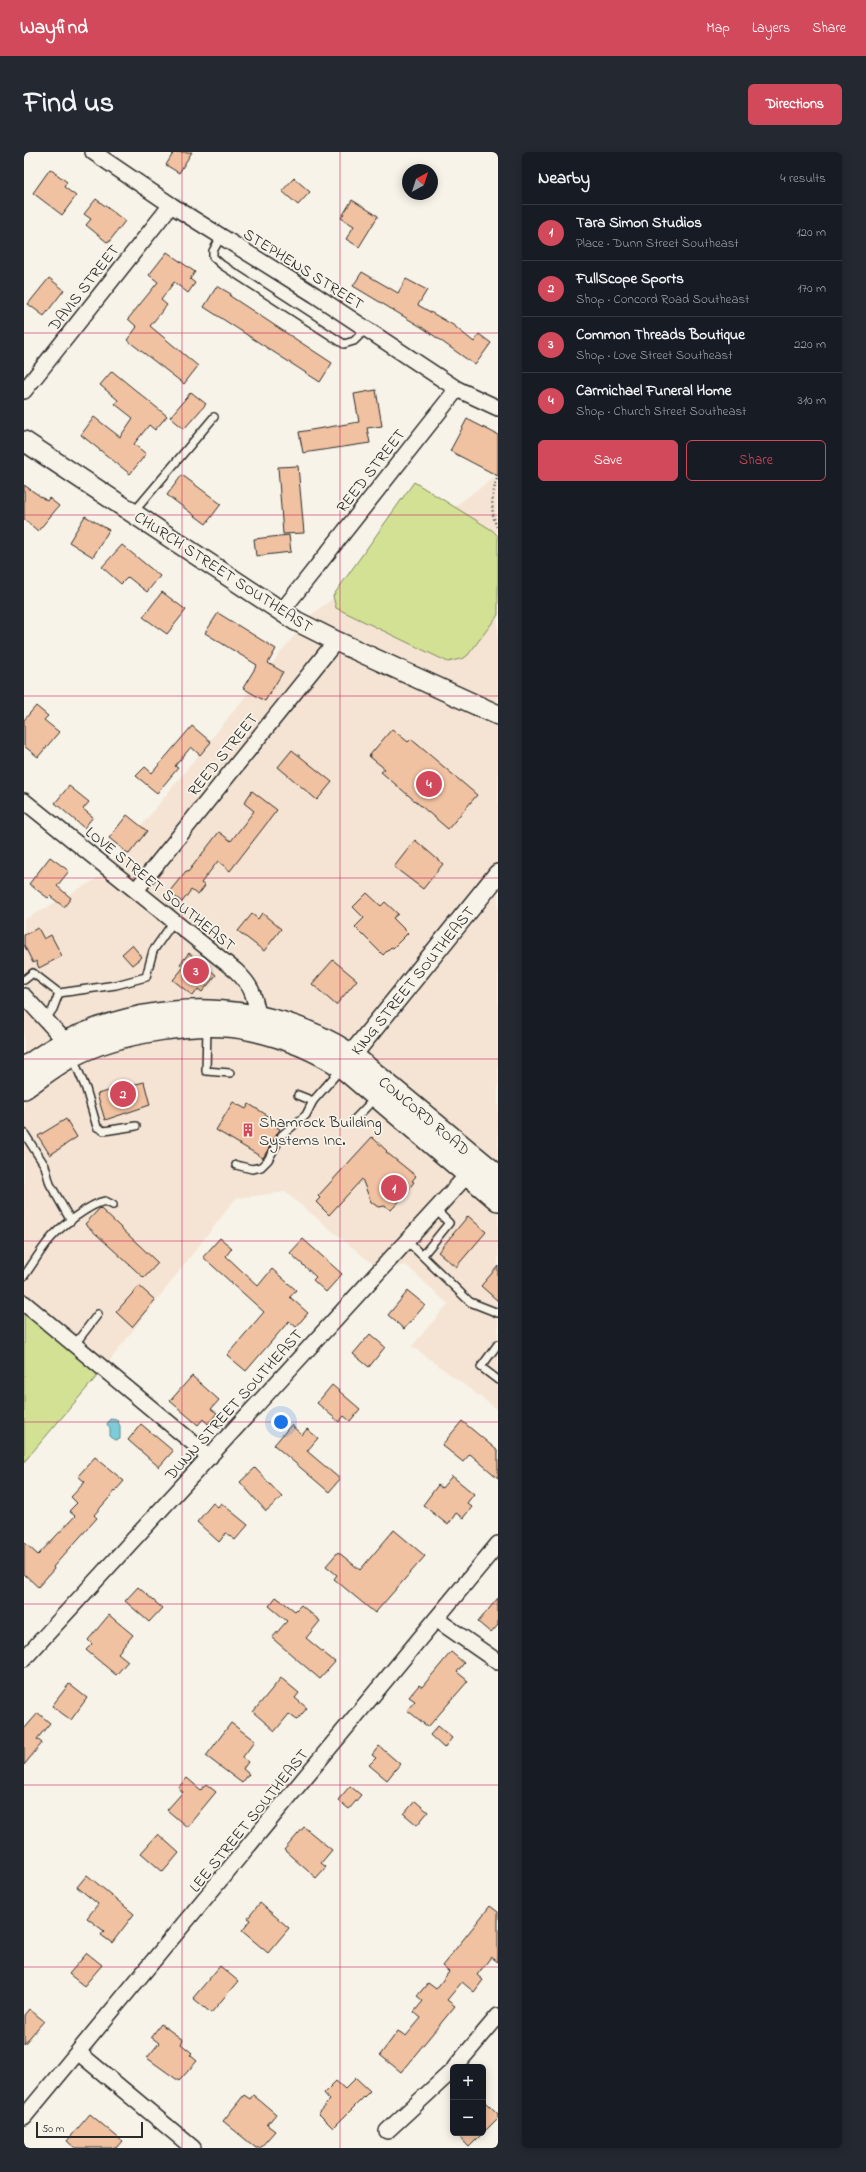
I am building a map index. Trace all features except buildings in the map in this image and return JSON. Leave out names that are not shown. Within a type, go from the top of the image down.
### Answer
[{"type":"main road","points":[[24,1068],[69,1049],[109,1026],[139,1017],[176,1011],[218,1010],[258,1015],[303,1029],[332,1042],[347,1061]]},
{"type":"main road","points":[[24,1088],[69,1049],[102,1043],[132,1034],[168,1028],[207,1026],[252,1029],[296,1043],[326,1057],[347,1061]]},
{"type":"main road","name":"CONCORD ROAD","points":[[347,1061],[376,1096],[498,1200]]},
{"type":"main road","name":"CONCORD ROAD","points":[[347,1061],[498,1176]]},
{"type":"street","name":"STEPHENS STREET","points":[[93,152],[171,205],[366,329],[457,389],[498,408]]},
{"type":"street","name":"DAVIS STREET","points":[[24,391],[171,205]]},
{"type":"street","name":"REED STREET","points":[[281,612],[457,389]]},
{"type":"street","name":"CHURCH STREET SOUTHEAST","points":[[24,441],[281,612],[336,641],[498,715]]},
{"type":"street","name":"REED STREET","points":[[136,890],[336,641]]},
{"type":"street","name":"LOVE STREET SOUTHEAST","points":[[24,801],[236,971],[249,984],[255,996],[258,1015]]},
{"type":"street","name":"KING STREET SOUTHEAST","points":[[347,1061],[498,874]]},
{"type":"street","points":[[24,996],[46,1019],[69,1049]]},
{"type":"street","name":"DUNN STREET SOUTHEAST","points":[[24,1659],[469,1174]]},
{"type":"street","points":[[24,1303],[210,1457]]},
{"type":"street","name":"LEE STREET SOUTHEAST","points":[[24,2117],[79,2053],[498,1544]]},
{"type":"street","points":[[436,1619],[498,1662]]},
{"type":"street","points":[[458,2064],[498,2016]]},
{"type":"street","points":[[79,2053],[193,2148]]},
{"type":"street","points":[[387,2131],[450,2073]]},
{"type":"lane","points":[[221,237],[213,251],[213,257],[222,265],[344,344],[354,341],[366,329]]},
{"type":"lane","points":[[133,514],[214,417]]},
{"type":"lane","points":[[24,980],[33,973],[59,993],[116,986],[146,977],[153,952],[174,921]]},
{"type":"lane","points":[[46,1019],[53,1009],[59,993]]},
{"type":"lane","points":[[207,1026],[206,1071],[230,1073]]},
{"type":"lane","points":[[69,1049],[86,1089],[97,1127],[104,1131],[136,1126]]},
{"type":"lane","points":[[236,1165],[252,1169],[261,1167],[268,1160],[282,1135],[306,1115],[313,1101],[347,1061]]},
{"type":"lane","points":[[298,1095],[313,1101]]},
{"type":"lane","points":[[354,1120],[376,1096]]},
{"type":"lane","points":[[24,1133],[46,1166],[50,1184],[71,1221]]},
{"type":"lane","points":[[24,1276],[50,1239],[71,1221],[99,1202],[105,1201],[113,1204]]},
{"type":"lane","points":[[423,1256],[449,1223],[436,1210]]},
{"type":"lane","points":[[407,1241],[470,1302],[498,1314]]},
{"type":"lane","points":[[75,1344],[98,1314]]},
{"type":"lane","points":[[498,1344],[481,1367],[498,1380]]},
{"type":"path","points":[[497,480],[492,503],[492,516],[498,529]]},
{"type":"shaded area","points":[[498,474],[498,1410],[412,1346],[448,1304],[406,1265],[380,1270],[285,1192],[236,1198],[104,1368],[24,1303],[24,920],[100,877],[311,615]]},
{"type":"green space","points":[[414,482],[492,530],[498,536],[498,615],[468,655],[464,658],[448,662],[336,608],[333,596]]},
{"type":"green space","points":[[24,1303],[104,1368],[24,1462]]},
{"type":"water","points":[[110,1419],[117,1420],[120,1426],[120,1439],[116,1440],[110,1437],[110,1429],[107,1424]]},
{"type":"place","name":"Carmichael Funeral Home","points":[[429,784]]},
{"type":"place","name":"Common Threads Boutique","points":[[196,971]]},
{"type":"place","name":"FullScope Sports","points":[[123,1094]]},
{"type":"place","name":"Shamrock Building Systems Inc.","points":[[248,1130]]},
{"type":"place","name":"Tara Simon Studios","points":[[394,1188]]}]
